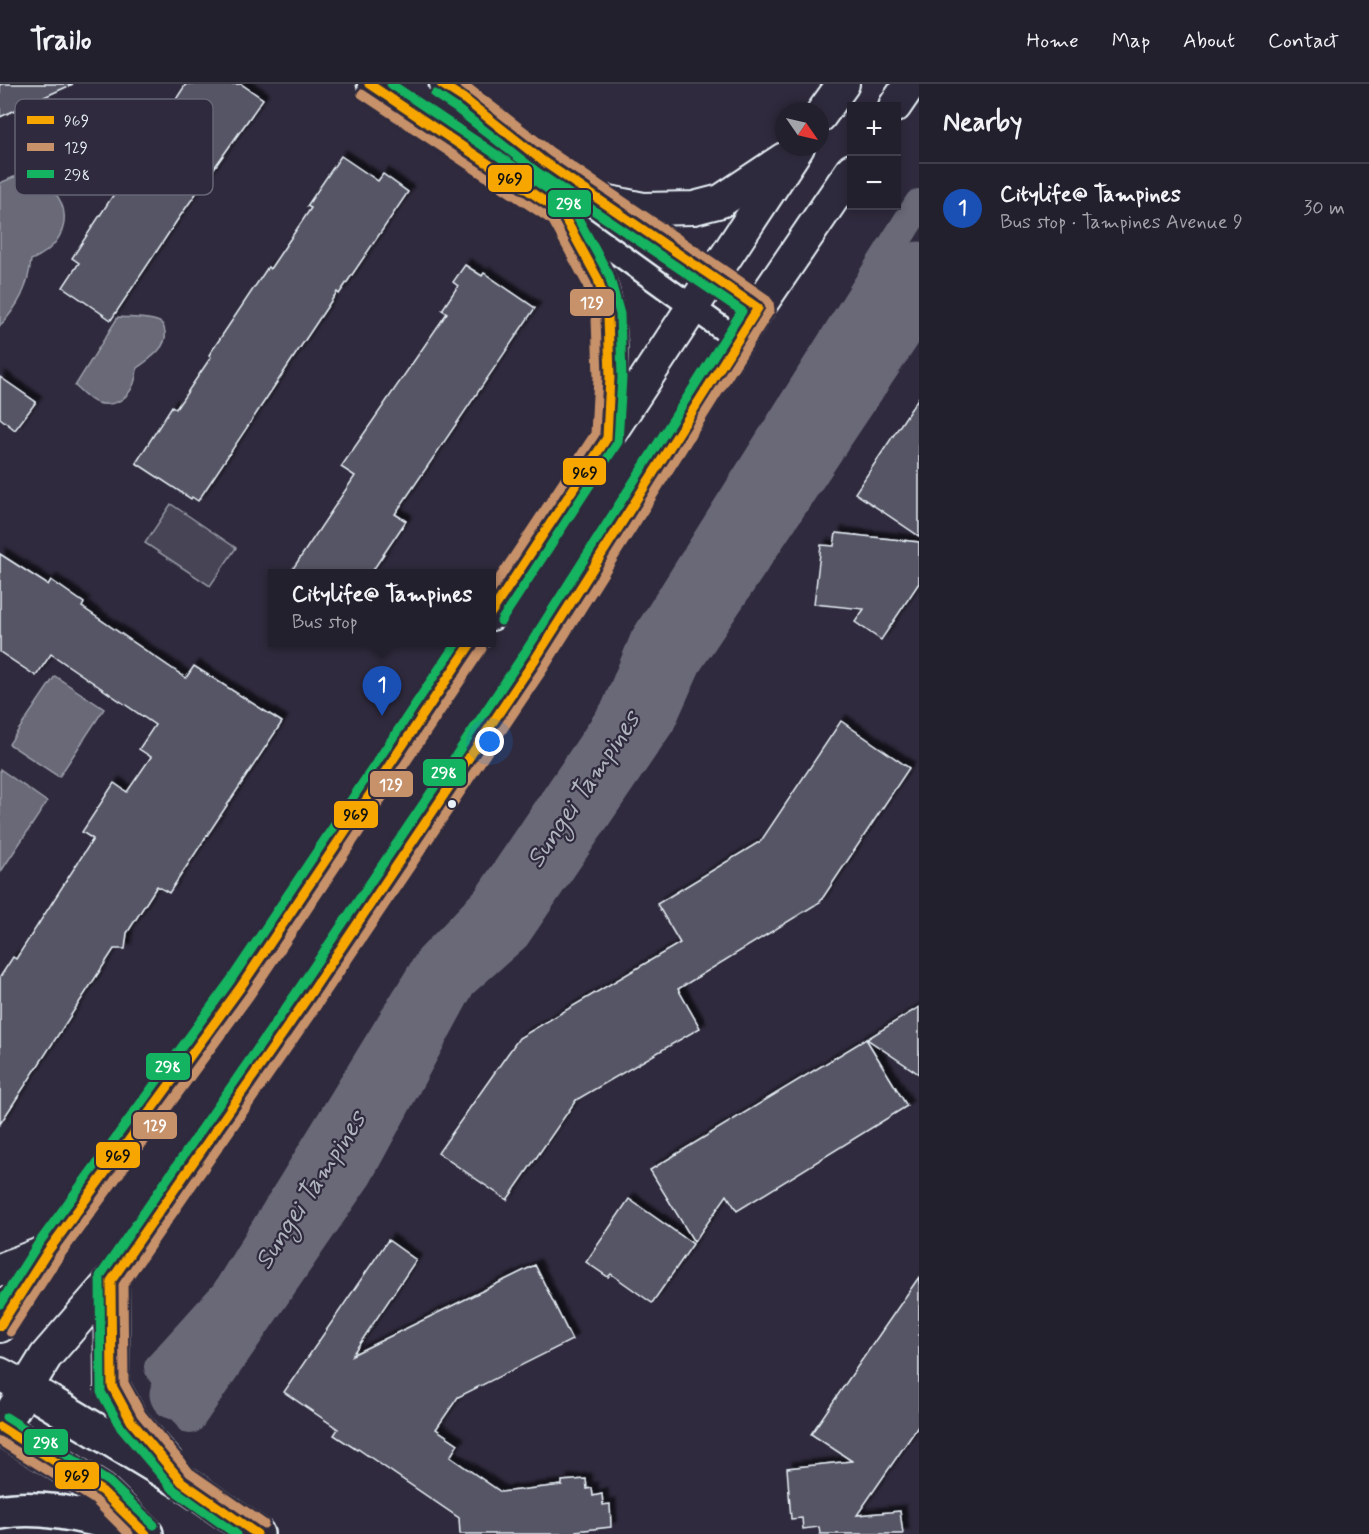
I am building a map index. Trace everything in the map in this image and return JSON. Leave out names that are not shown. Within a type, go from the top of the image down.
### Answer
[{"type":"main road","points":[[829,103],[843,84]]},
{"type":"main road","points":[[898,102],[910,84]]},
{"type":"main road","points":[[604,201],[643,209],[693,208],[721,201],[787,156]]},
{"type":"main road","points":[[496,608],[792,156]]},
{"type":"main road","points":[[144,1532],[102,1491],[1,1429],[13,1381],[46,1356],[111,1281],[306,1000],[522,680],[758,308],[847,177]]},
{"type":"main road","points":[[562,213],[598,279],[608,316],[610,377],[607,438]]},
{"type":"main road","points":[[0,1326],[48,1251],[240,988],[469,647]]},
{"type":"main road","points":[[0,1270],[48,1251]]},
{"type":"main road","points":[[111,1281],[112,1386],[131,1421],[182,1482]]},
{"type":"main road","points":[[13,1381],[182,1482],[257,1534]]},
{"type":"main road","points":[[0,1512],[12,1510],[64,1512],[144,1532]]},
{"type":"street","points":[[369,84],[562,213],[738,340]]},
{"type":"street","points":[[441,84],[463,98],[544,162],[758,308]]},
{"type":"shaded area","points":[[171,504],[236,548],[210,586],[145,543]]},
{"type":"water","points":[[14,177],[15,195],[56,195],[64,216],[63,229],[57,241],[46,252],[31,260],[22,296],[0,326],[0,183]]},
{"type":"water","points":[[118,317],[143,318],[159,322],[164,326],[165,338],[156,353],[137,368],[134,384],[126,396],[114,403],[97,403],[75,386]]},
{"type":"water","points":[[55,676],[104,709],[59,777],[9,744]]},
{"type":"water","points":[[0,769],[47,802],[0,873]]},
{"type":"building","points":[[0,84],[73,84],[40,99],[15,99],[15,110],[0,117]]},
{"type":"building","points":[[186,84],[241,84],[263,99],[213,170],[213,99],[176,99]]},
{"type":"building","points":[[341,156],[378,181],[383,174],[408,192],[339,294],[337,292],[198,501],[192,497],[191,499],[136,463],[172,406],[176,409],[268,267],[270,269],[311,208],[307,206]]},
{"type":"building","points":[[113,195],[195,195],[111,320],[63,287],[79,263],[72,258]]},
{"type":"building","points":[[465,265],[482,276],[484,273],[535,308],[395,514],[406,521],[374,569],[293,569],[355,476],[341,467],[447,313],[442,310],[458,286],[453,282]]},
{"type":"building","points":[[0,377],[36,402],[15,430],[0,418]]},
{"type":"building","points":[[919,397],[919,536],[855,493]]},
{"type":"building","points":[[836,533],[919,542],[919,583],[881,640],[855,622],[864,609],[814,604],[821,545],[834,546]]},
{"type":"building","points":[[0,554],[48,585],[51,580],[84,603],[82,607],[186,678],[194,666],[282,722],[169,893],[157,886],[127,933],[125,949],[114,949],[0,1124],[0,977],[13,957],[16,959],[93,839],[82,832],[114,783],[127,792],[151,757],[139,749],[155,725],[51,654],[36,676],[0,652]]},
{"type":"building","points":[[841,721],[909,768],[820,902],[678,989],[700,1028],[576,1100],[507,1200],[438,1153],[519,1038],[680,943],[657,904],[761,841]]},
{"type":"building","points":[[919,1007],[919,1074],[867,1039]]},
{"type":"building","points":[[866,1039],[907,1106],[737,1211],[727,1195],[694,1242],[650,1170]]},
{"type":"building","points":[[629,1199],[693,1244],[652,1303],[611,1274],[608,1277],[586,1262]]},
{"type":"building","points":[[388,1240],[416,1260],[352,1355],[535,1265],[572,1340],[458,1397],[436,1429],[458,1444],[450,1457],[501,1492],[562,1485],[562,1481],[586,1479],[587,1489],[592,1488],[593,1496],[602,1494],[603,1505],[610,1504],[611,1527],[576,1531],[576,1534],[460,1534],[459,1518],[334,1435],[338,1429],[284,1392]]},
{"type":"building","points":[[919,1277],[919,1425],[857,1515],[900,1511],[903,1534],[820,1534],[819,1527],[803,1529],[802,1518],[791,1519],[787,1468],[852,1461],[811,1434]]},
{"type":"waterway","points":[[919,204],[645,639],[616,709],[487,900],[430,960],[226,1293],[159,1367],[190,1419],[357,1176],[461,984],[515,936],[660,723],[686,665],[919,316]]},
{"type":"waterway","name":"Sungei Tampines","points":[[175,1394],[335,1162],[406,1036],[487,915],[537,865],[638,711],[669,646],[919,267]]},
{"type":"transit line","name":"969","points":[[369,84],[562,213],[598,279],[608,316],[610,377],[607,438],[496,605]]},
{"type":"transit line","name":"298","points":[[391,84],[570,204],[609,275],[620,314],[622,378],[618,442],[501,621]]},
{"type":"transit line","name":"969","points":[[257,1534],[182,1482],[131,1421],[112,1386],[111,1281],[306,1000],[534,661],[758,308],[544,162],[463,98],[441,84]]},
{"type":"transit line","name":"129","points":[[264,1524],[190,1473],[141,1414],[124,1383],[123,1285],[316,1007],[544,668],[770,310],[765,298],[551,152],[463,84]]},
{"type":"transit line","name":"129","points":[[362,94],[553,221],[587,284],[596,318],[598,377],[595,434],[496,583]]},
{"type":"transit line","name":"298","points":[[236,1534],[174,1490],[121,1428],[101,1392],[100,1276],[296,993],[524,654],[742,311],[537,172],[435,94]]},
{"type":"transit line","name":"298","points":[[0,1304],[38,1244],[230,981],[454,647]]},
{"type":"transit line","name":"969","points":[[0,1326],[48,1251],[240,988],[469,647]]},
{"type":"transit line","name":"129","points":[[10,1332],[58,1258],[250,995],[482,649]]},
{"type":"transit line","name":"298","points":[[6,1417],[109,1482],[154,1525]]},
{"type":"transit line","name":"969","points":[[0,1427],[102,1491],[146,1534]]},
{"type":"transit line","name":"129","points":[[0,1441],[95,1500],[129,1534]]},
{"type":"place","name":"Citylife@ Tampines","points":[[382,716]]}]
